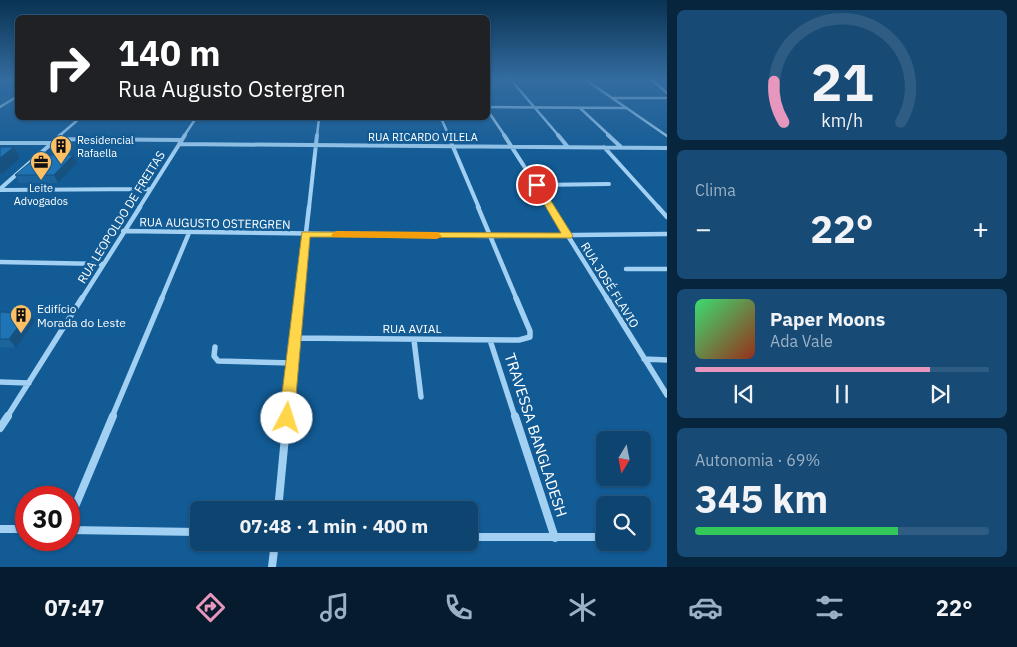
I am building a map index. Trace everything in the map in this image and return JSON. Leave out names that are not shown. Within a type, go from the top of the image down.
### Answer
[{"type":"street","points":[[534,107],[567,146]]},
{"type":"street","points":[[490,109],[534,107],[627,108],[667,136]]},
{"type":"street","points":[[579,108],[621,147]]},
{"type":"street","name":"RUA JOSÉ FLAVIO","points":[[490,112],[667,395]]},
{"type":"street","points":[[0,190],[78,120]]},
{"type":"street","name":"RUA LEOPOLDO DE FREITAS","points":[[0,428],[195,120]]},
{"type":"street","points":[[279,501],[294,338],[319,120]]},
{"type":"street","points":[[443,120],[491,236]]},
{"type":"street","name":"RUA RICARDO VILELA","points":[[56,139],[316,145],[667,148]]},
{"type":"street","points":[[0,143],[52,143]]},
{"type":"street","points":[[604,147],[667,217]]},
{"type":"street","points":[[537,185],[609,184]]},
{"type":"street","points":[[0,190],[150,189]]},
{"type":"street","name":"RUA AUGUSTO OSTERGREN","points":[[123,232],[491,236],[667,234]]},
{"type":"street","points":[[80,495],[189,232]]},
{"type":"street","name":"RUA AVIAL","points":[[294,338],[519,340],[530,336],[530,331],[491,236]]},
{"type":"street","points":[[0,262],[103,264]]},
{"type":"street","points":[[626,269],[667,269]]},
{"type":"street","points":[[414,340],[421,397]]},
{"type":"street","name":"TRAVESSA BANGLADESH","points":[[490,340],[555,538]]},
{"type":"street","points":[[215,347],[214,356],[218,361],[292,363]]},
{"type":"street","points":[[644,359],[667,360]]},
{"type":"street","points":[[0,382],[29,383]]},
{"type":"street","points":[[0,529],[15,529]]},
{"type":"street","points":[[80,530],[190,532]]},
{"type":"street","points":[[478,537],[596,537]]},
{"type":"street","points":[[272,567],[274,551]]},
{"type":"building","points":[[0,147],[14,147],[0,158]]},
{"type":"building","points":[[39,155],[73,155],[54,175],[15,175]]},
{"type":"building","points":[[0,312],[28,313],[9,339],[0,339]]},
{"type":"slow traffic","points":[[336,235],[437,236]]},
{"type":"place","name":"Residencial Rafaella","points":[[61,165]]},
{"type":"place","name":"Leite Advogados","points":[[41,181]]},
{"type":"place","name":"Edifício Morada do Leste","points":[[21,334]]},
{"type":"route","points":[[287,418],[305,234],[568,236],[537,185]]}]
